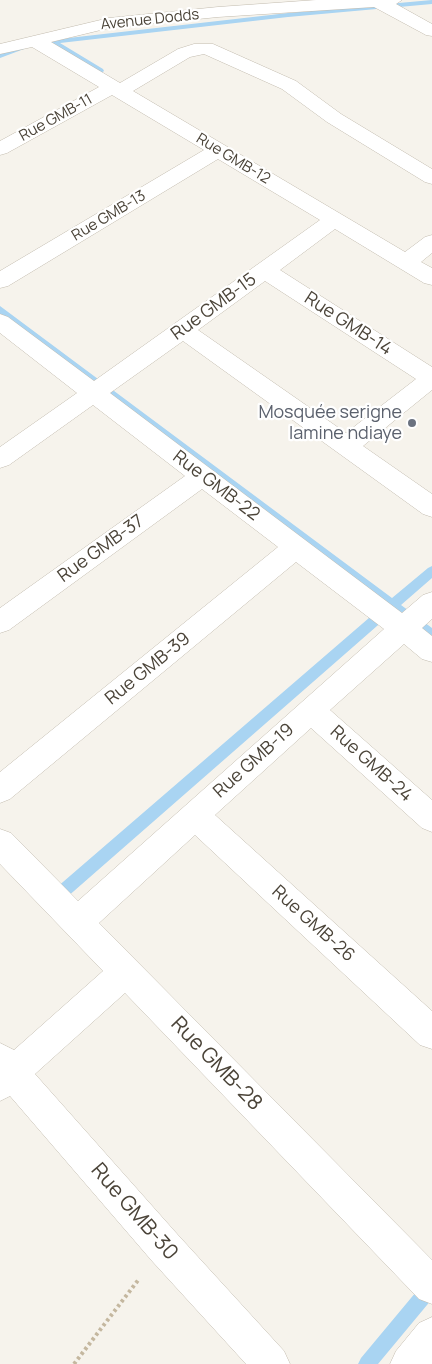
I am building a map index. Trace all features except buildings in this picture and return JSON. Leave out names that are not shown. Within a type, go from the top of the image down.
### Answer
[{"type":"street","points":[[385,1],[432,30]]},
{"type":"street","name":"Avenue Dodds","points":[[0,49],[108,23],[218,12],[385,1]]},
{"type":"street","name":"Rue GMB-12","points":[[34,40],[432,278]]},
{"type":"street","name":"Rue GMB-11","points":[[0,149],[194,49],[207,48],[289,85],[334,118],[432,178]]},
{"type":"street","name":"Rue GMB-13","points":[[0,281],[218,150]]},
{"type":"street","name":"Rue GMB-15","points":[[0,459],[183,330],[334,220]]},
{"type":"street","points":[[406,262],[432,242]]},
{"type":"street","name":"Rue GMB-14","points":[[264,270],[432,378]]},
{"type":"street","name":"Rue GMB-22","points":[[0,322],[432,651]]},
{"type":"street","points":[[183,330],[432,507]]},
{"type":"street","points":[[346,446],[432,378]]},
{"type":"street","name":"Rue GMB-37","points":[[0,622],[202,476]]},
{"type":"street","name":"Rue GMB-39","points":[[0,790],[296,547]]},
{"type":"street","name":"Rue GMB-19","points":[[77,922],[432,603]]},
{"type":"street","name":"Rue GMB-24","points":[[311,710],[432,818]]},
{"type":"street","name":"Rue GMB-26","points":[[194,815],[432,1033]]},
{"type":"street","name":"Rue GMB-28","points":[[0,842],[432,1286]]},
{"type":"street","points":[[4,1072],[125,972]]},
{"type":"street","name":"Rue GMB-30","points":[[4,1072],[271,1364]]},
{"type":"street","points":[[409,1364],[432,1336]]},
{"type":"path","points":[[74,1364],[110,1315],[165,1248]]},
{"type":"waterway","points":[[51,42],[288,15],[432,2]]},
{"type":"waterway","points":[[52,42],[100,71]]},
{"type":"waterway","points":[[0,55],[21,47]]},
{"type":"waterway","points":[[0,309],[393,605]]},
{"type":"waterway","points":[[393,605],[432,571]]},
{"type":"waterway","points":[[61,893],[393,605]]},
{"type":"waterway","points":[[393,605],[432,635]]},
{"type":"waterway","points":[[367,1364],[432,1286]]},
{"type":"place","name":"Mosquée serigne lamine ndiaye","points":[[412,423]]}]
